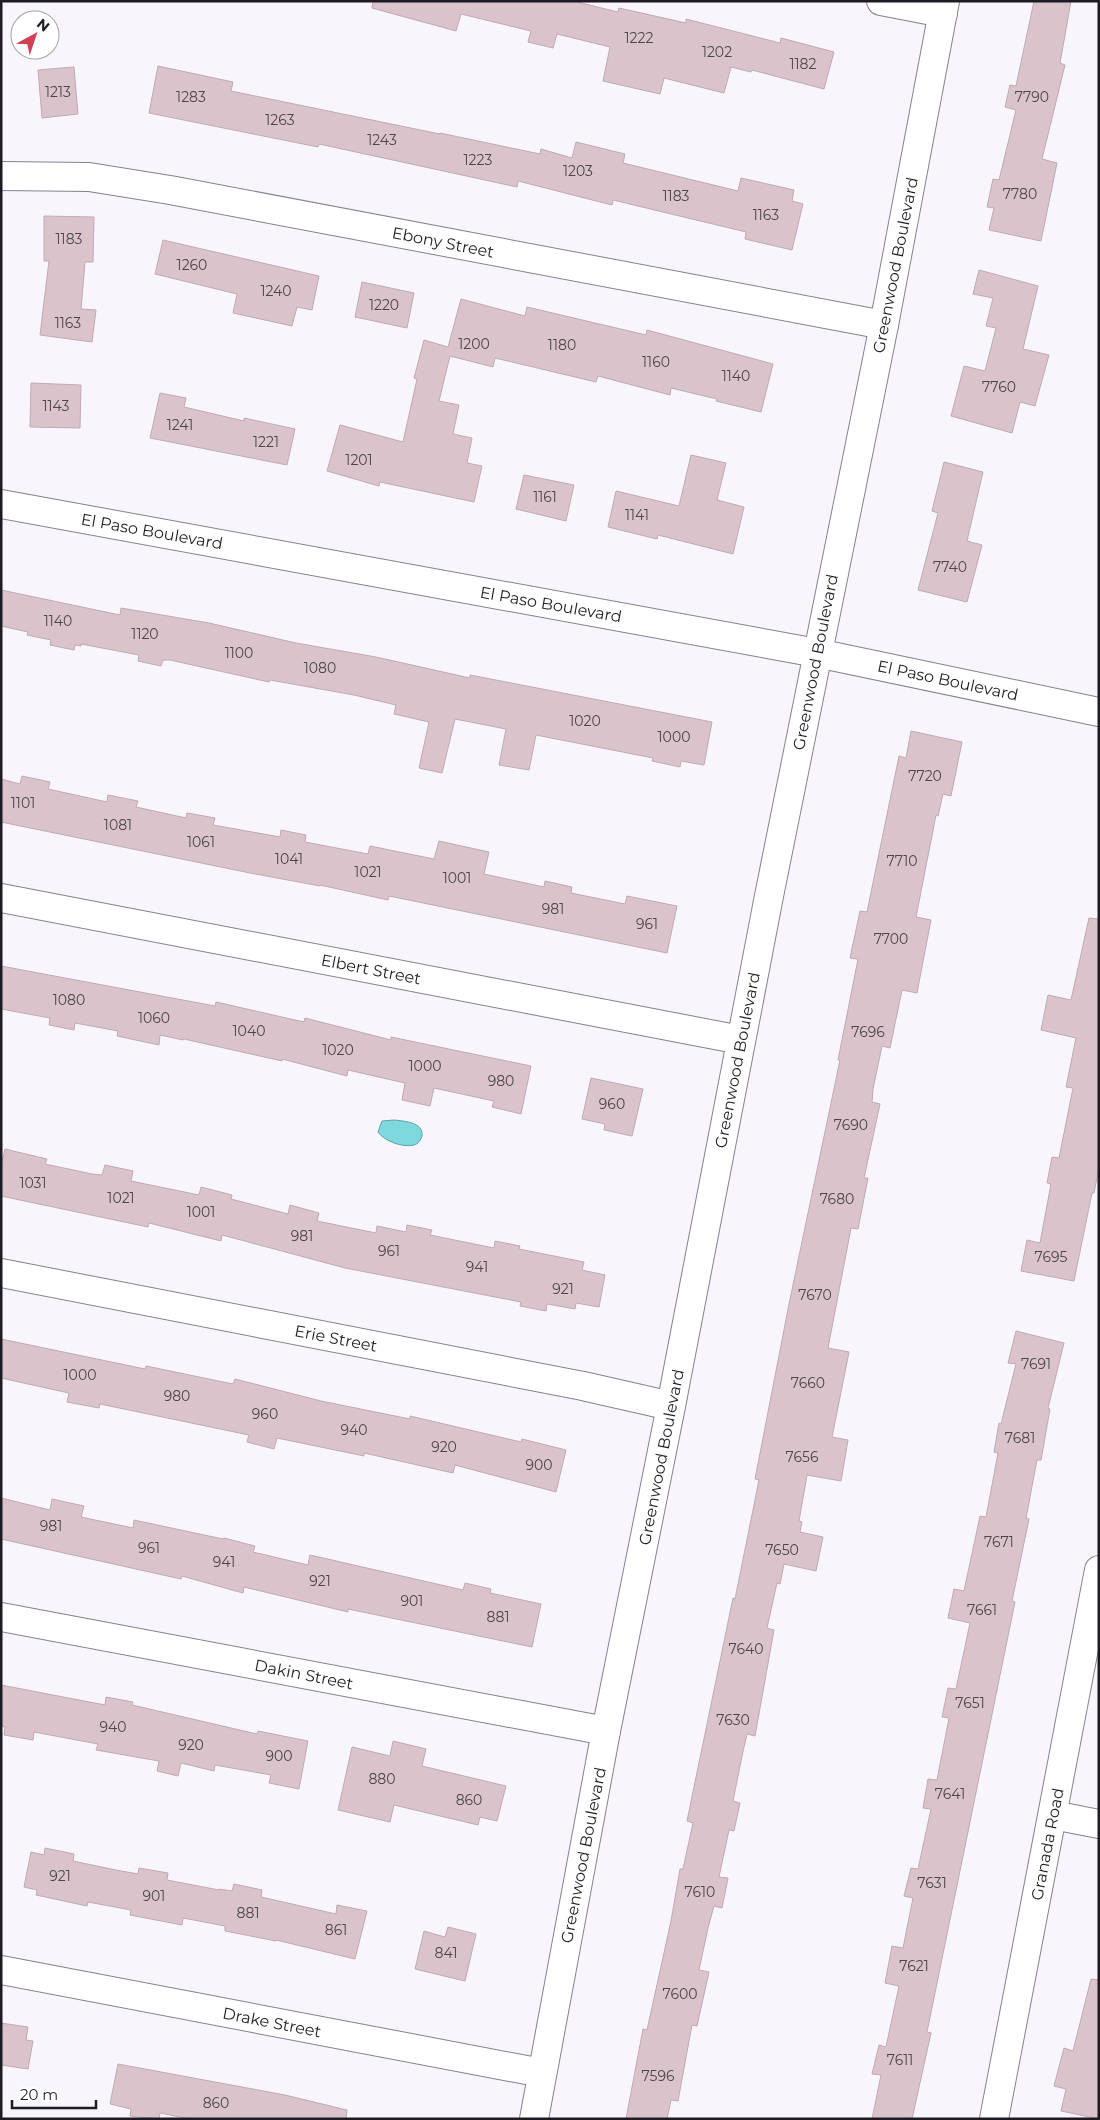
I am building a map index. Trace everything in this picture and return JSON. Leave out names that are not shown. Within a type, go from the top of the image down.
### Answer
[{"type":"street","points":[[881,1],[944,7]]},
{"type":"street","name":"Greenwood Boulevard","points":[[534,2119],[606,1730],[671,1406],[740,1040],[884,325],[944,7]]},
{"type":"street","name":"Ebony Street","points":[[1,176],[89,177],[143,186],[884,325]]},
{"type":"street","name":"El Paso Boulevard","points":[[1,504],[817,652],[1099,712]]},
{"type":"street","name":"Elbert Street","points":[[1,898],[740,1040]]},
{"type":"street","name":"Erie Street","points":[[1,1273],[573,1384],[671,1406]]},
{"type":"street","name":"Granada Road","points":[[994,2119],[1099,1570]]},
{"type":"street","name":"Dakin Street","points":[[1,1617],[606,1730]]},
{"type":"street","points":[[1053,1815],[1099,1824]]},
{"type":"street","name":"Drake Street","points":[[1,1970],[542,2073]]},
{"type":"water","points":[[394,1120],[412,1123],[420,1128],[422,1136],[419,1142],[410,1146],[399,1145],[389,1141],[378,1132],[382,1121]]},
{"type":"building","points":[[373,1],[573,1],[618,12],[619,8],[686,23],[686,19],[780,43],[781,38],[834,52],[824,89],[752,70],[751,72],[731,67],[724,93],[664,78],[660,94],[603,81],[610,47],[557,34],[553,48],[528,42],[531,31],[461,14],[456,31],[372,8]]},
{"type":"building","points":[[1034,1],[1071,1],[1060,63],[1065,65],[1042,159],[1057,163],[1041,241],[989,230],[994,208],[987,207],[993,179],[999,180],[1016,110],[1005,107],[1010,85],[1016,86]]},
{"type":"building","points":[[158,66],[233,82],[231,91],[540,154],[541,149],[572,158],[576,142],[625,154],[623,163],[738,191],[741,178],[794,190],[792,201],[803,204],[792,250],[745,239],[746,232],[613,200],[612,205],[518,181],[517,187],[319,144],[318,147],[149,113]]},
{"type":"building","points":[[74,67],[78,114],[42,118],[38,70]]},
{"type":"building","points":[[44,216],[94,217],[93,262],[85,262],[81,309],[96,310],[92,342],[40,335],[49,261],[44,261]]},
{"type":"building","points":[[163,240],[319,276],[312,310],[297,307],[292,326],[233,313],[237,294],[155,274]]},
{"type":"building","points":[[979,270],[1038,286],[1023,349],[1049,355],[1035,406],[1020,402],[1012,433],[951,416],[964,366],[985,371],[996,328],[986,326],[993,298],[973,294]]},
{"type":"building","points":[[362,282],[414,293],[407,328],[355,317]]},
{"type":"building","points":[[461,299],[525,316],[527,307],[646,335],[647,330],[773,364],[761,412],[671,388],[670,395],[598,376],[596,382],[495,358],[493,367],[450,356],[439,401],[459,405],[453,434],[472,438],[467,463],[482,466],[474,502],[380,482],[379,486],[327,471],[340,425],[403,442],[417,379],[414,378],[424,340],[448,347]]},
{"type":"building","points":[[31,383],[81,385],[80,428],[30,427]]},
{"type":"building","points":[[160,393],[186,398],[184,407],[244,421],[244,418],[295,429],[287,465],[150,438]]},
{"type":"building","points":[[691,455],[726,463],[717,500],[744,507],[733,554],[658,535],[657,539],[608,527],[616,491],[679,506]]},
{"type":"building","points":[[944,462],[983,472],[967,541],[982,545],[967,602],[918,590],[938,513],[932,511]]},
{"type":"building","points":[[524,475],[574,485],[566,521],[516,509]]},
{"type":"building","points":[[1,590],[120,615],[121,608],[209,623],[296,643],[376,657],[470,678],[470,675],[712,722],[704,765],[681,761],[680,767],[652,761],[653,758],[536,735],[529,770],[499,765],[506,729],[455,719],[442,773],[419,768],[429,722],[394,714],[396,705],[354,695],[270,680],[269,682],[170,660],[163,660],[161,666],[138,661],[139,655],[81,644],[81,646],[75,645],[74,650],[50,645],[51,640],[27,635],[28,632],[1,626]]},
{"type":"building","points":[[911,731],[962,742],[951,796],[943,794],[938,816],[936,815],[916,917],[931,920],[917,993],[902,990],[890,1048],[882,1046],[873,1089],[872,1102],[880,1104],[864,1178],[868,1178],[858,1229],[851,1228],[828,1348],[849,1352],[832,1437],[848,1440],[841,1481],[807,1475],[799,1521],[802,1522],[800,1532],[823,1537],[816,1571],[784,1564],[780,1584],[777,1583],[767,1628],[774,1630],[755,1736],[747,1734],[733,1801],[740,1803],[734,1831],[729,1830],[719,1877],[728,1878],[722,1908],[714,1906],[708,1928],[699,1970],[709,1972],[697,2026],[692,2025],[678,2101],[671,2100],[667,2119],[626,2119],[643,2029],[647,2030],[671,1921],[680,1869],[683,1869],[693,1823],[687,1821],[759,1480],[755,1479],[840,1060],[838,1060],[858,959],[850,958],[860,911],[867,912],[899,756],[906,758]]},
{"type":"building","points":[[22,776],[50,782],[48,789],[107,802],[108,795],[138,801],[136,807],[186,818],[187,813],[215,818],[213,825],[280,837],[281,830],[306,835],[305,842],[368,854],[370,846],[434,859],[439,841],[489,852],[484,874],[544,887],[545,881],[572,887],[571,893],[625,904],[627,896],[677,906],[667,953],[389,896],[388,900],[1,822],[1,779],[20,784]]},
{"type":"building","points":[[1089,918],[1099,919],[1099,1168],[1074,1281],[1021,1271],[1027,1240],[1040,1243],[1051,1184],[1047,1183],[1052,1157],[1059,1158],[1073,1088],[1066,1087],[1076,1038],[1041,1030],[1048,995],[1071,1000]]},
{"type":"building","points":[[1,966],[215,1006],[216,1002],[304,1022],[305,1018],[391,1040],[391,1037],[531,1066],[521,1114],[492,1107],[494,1101],[434,1088],[430,1106],[402,1100],[405,1083],[348,1070],[347,1076],[282,1059],[282,1061],[184,1039],[160,1035],[159,1045],[117,1036],[118,1031],[75,1023],[74,1030],[49,1025],[50,1018],[1,1009]]},
{"type":"building","points":[[591,1078],[643,1089],[632,1136],[604,1130],[605,1124],[582,1119]]},
{"type":"building","points":[[5,1149],[47,1159],[45,1164],[92,1174],[102,1175],[105,1165],[133,1171],[131,1181],[199,1195],[201,1187],[232,1195],[231,1199],[288,1214],[290,1205],[319,1213],[317,1221],[376,1233],[377,1226],[406,1232],[407,1225],[432,1230],[430,1235],[494,1248],[495,1241],[520,1246],[519,1249],[584,1262],[582,1270],[605,1275],[599,1307],[576,1303],[575,1309],[547,1304],[546,1311],[520,1306],[521,1302],[345,1268],[222,1235],[221,1241],[149,1223],[148,1227],[1,1196],[1,1166]]},
{"type":"building","points":[[1016,1331],[1064,1343],[1048,1408],[1050,1409],[1041,1460],[1037,1460],[1026,1518],[1029,1519],[1012,1601],[1015,1602],[927,2032],[931,2033],[912,2119],[872,2119],[881,2075],[872,2074],[879,2045],[886,2047],[899,1986],[885,1983],[892,1946],[903,1948],[913,1898],[904,1896],[911,1868],[918,1869],[931,1809],[923,1808],[928,1779],[937,1780],[949,1718],[942,1717],[948,1688],[956,1689],[970,1623],[948,1618],[954,1589],[964,1591],[980,1516],[986,1517],[998,1453],[994,1452],[999,1423],[1001,1424],[1016,1364],[1008,1363]]},
{"type":"building","points":[[1,1339],[145,1369],[146,1366],[233,1384],[235,1379],[321,1401],[410,1419],[410,1416],[521,1442],[522,1439],[566,1450],[556,1492],[455,1465],[453,1473],[364,1453],[364,1456],[277,1438],[274,1449],[247,1442],[249,1435],[100,1404],[99,1408],[67,1402],[69,1393],[1,1378]]},
{"type":"building","points":[[1,1498],[50,1510],[52,1499],[84,1506],[81,1517],[133,1528],[134,1520],[224,1538],[255,1546],[253,1552],[308,1565],[310,1555],[463,1590],[465,1583],[491,1589],[490,1593],[541,1604],[532,1647],[348,1609],[348,1612],[244,1587],[243,1593],[182,1576],[181,1579],[1,1539]]},
{"type":"building","points":[[1,1685],[105,1705],[106,1697],[133,1702],[132,1705],[257,1734],[258,1731],[308,1741],[299,1789],[269,1783],[271,1775],[215,1765],[214,1771],[181,1763],[178,1776],[157,1771],[159,1761],[96,1750],[98,1744],[34,1732],[33,1740],[4,1735],[5,1727],[1,1726]]},
{"type":"building","points":[[393,1741],[426,1749],[422,1766],[506,1786],[497,1821],[480,1817],[478,1825],[394,1805],[390,1822],[338,1810],[352,1747],[390,1756]]},
{"type":"building","points":[[45,1848],[74,1854],[73,1861],[116,1870],[138,1874],[139,1868],[168,1873],[167,1880],[219,1890],[232,1891],[234,1884],[262,1890],[261,1897],[336,1914],[337,1905],[367,1911],[355,1959],[276,1940],[225,1931],[225,1926],[183,1918],[182,1925],[130,1915],[131,1910],[88,1902],[87,1906],[36,1895],[37,1890],[24,1887],[31,1852],[44,1855]]},
{"type":"building","points":[[448,1927],[476,1934],[465,1981],[415,1969],[424,1931],[445,1937]]},
{"type":"building","points":[[1091,1979],[1099,1980],[1099,2119],[1061,2111],[1066,2089],[1054,2086],[1064,2048],[1073,2051]]},
{"type":"building","points":[[1,2023],[28,2027],[26,2040],[33,2041],[28,2069],[1,2065]]},
{"type":"building","points":[[118,2064],[285,2095],[347,2110],[346,2119],[190,2119],[160,2113],[159,2119],[130,2116],[131,2109],[110,2104]]}]
